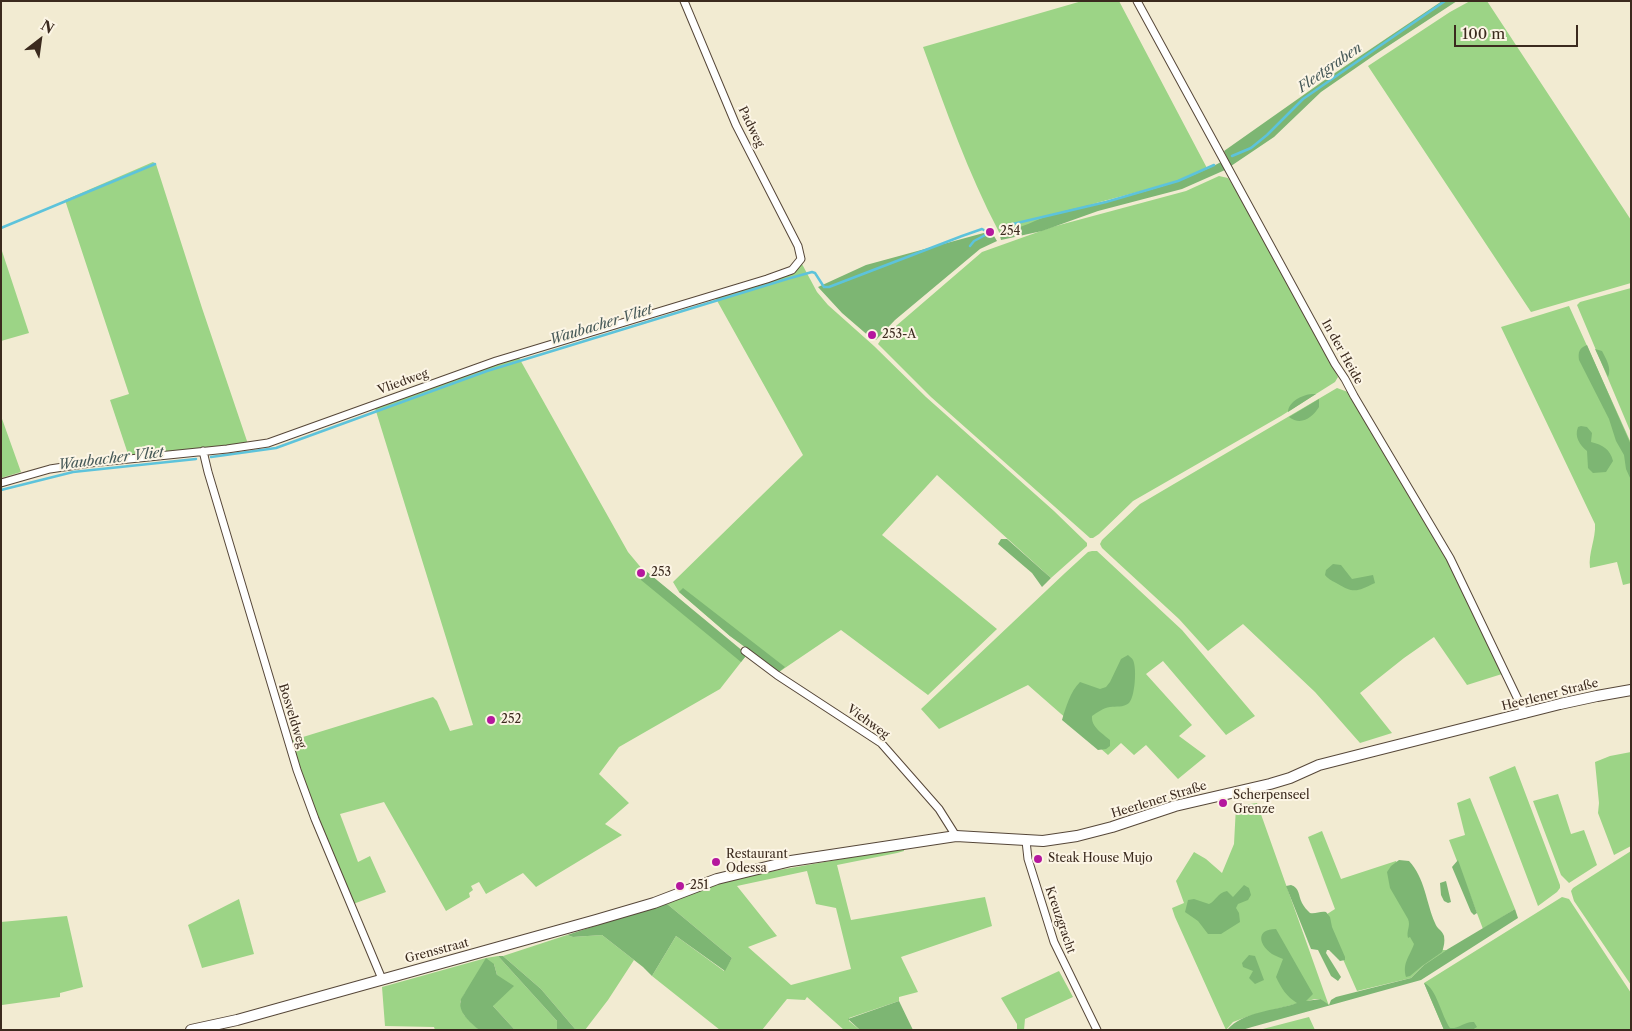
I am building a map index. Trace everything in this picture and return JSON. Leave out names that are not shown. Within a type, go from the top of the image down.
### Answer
[{"type":"main road","name":"Heerlener Straße","points":[[688,890],[727,877],[791,861],[956,836],[1060,840],[1091,833],[1180,804],[1277,782],[1319,765],[1596,696],[1631,690]]},
{"type":"main road","name":"Grensstraat","points":[[191,1030],[237,1020],[619,913],[654,903],[688,890]]},
{"type":"street","name":"Padweg","points":[[684,1],[736,125],[798,246],[801,259]]},
{"type":"street","name":"In der Heide","points":[[1137,1],[1336,364],[1450,558],[1525,714]]},
{"type":"street","name":"Vliedweg","points":[[1,483],[50,469],[252,446],[275,441],[496,361],[780,275],[795,268],[801,259]]},
{"type":"street","name":"Bosveldweg","points":[[203,451],[297,770],[315,819],[382,979]]},
{"type":"street","name":"Viehweg","points":[[745,651],[781,678],[881,744],[939,809],[956,836]]},
{"type":"street","name":"Kreuzgracht","points":[[1026,840],[1028,858],[1054,942],[1097,1030]]},
{"type":"green space","points":[[1082,1],[1119,1],[1208,170],[1190,178],[1055,214],[1016,230],[999,232],[967,164],[923,47]]},
{"type":"green space","points":[[1442,1],[1457,1],[1321,92],[1274,137],[1231,166],[1224,151]]},
{"type":"green space","points":[[1470,1],[1487,1],[1631,220],[1631,283],[1531,312],[1368,66]]},
{"type":"green space","points":[[153,162],[156,164],[248,444],[132,456],[128,454],[110,400],[129,394],[65,200]]},
{"type":"green space","points":[[1221,162],[1225,170],[1182,189],[1098,211],[1042,231],[1001,240],[999,232],[1015,229],[1057,213],[1182,180]]},
{"type":"green space","points":[[1219,176],[1228,178],[1234,187],[1338,377],[1335,382],[1281,416],[1133,501],[1099,534],[1090,538],[931,397],[878,344],[882,338],[982,252],[1052,227],[1186,191]]},
{"type":"green space","points":[[991,231],[997,241],[980,249],[895,320],[876,340],[871,338],[842,313],[818,287],[866,265]]},
{"type":"green space","points":[[1,248],[29,333],[1,341]]},
{"type":"green space","points":[[802,264],[817,292],[828,305],[1087,543],[1087,546],[1051,578],[937,475],[882,535],[997,629],[928,695],[841,630],[779,672],[730,636],[679,592],[673,582],[803,455],[715,297],[793,272]]},
{"type":"green space","points":[[1631,288],[1631,433],[1577,305],[1580,302]]},
{"type":"green space","points":[[1569,306],[1631,443],[1631,583],[1623,585],[1617,562],[1590,568],[1595,524],[1501,327]]},
{"type":"green space","points":[[1587,345],[1631,445],[1631,480],[1626,469],[1624,455],[1616,441],[1609,419],[1579,360],[1582,347]]},
{"type":"green space","points":[[1595,349],[1602,351],[1607,360],[1609,367],[1608,377]]},
{"type":"green space","points":[[518,356],[628,552],[643,570],[675,595],[745,657],[720,689],[619,747],[599,774],[629,803],[605,824],[622,835],[536,887],[523,873],[486,894],[479,882],[471,886],[473,890],[469,893],[470,897],[446,911],[384,802],[340,814],[358,862],[370,856],[386,892],[353,904],[305,787],[290,741],[433,697],[437,701],[450,731],[473,725],[375,408]]},
{"type":"green space","points":[[1337,388],[1348,392],[1451,565],[1502,674],[1467,685],[1434,637],[1360,693],[1392,733],[1360,743],[1315,692],[1243,624],[1208,651],[1179,619],[1102,548],[1100,544],[1140,504]]},
{"type":"green space","points":[[1316,394],[1288,412],[1293,402],[1297,399]]},
{"type":"green space","points":[[1319,399],[1319,407],[1310,417],[1298,421],[1289,417]]},
{"type":"green space","points":[[1,416],[21,472],[1,478]]},
{"type":"green space","points":[[1578,427],[1587,427],[1592,433],[1591,442],[1602,446],[1610,453],[1613,461],[1606,472],[1593,473],[1588,468],[1587,451],[1577,437]]},
{"type":"green space","points":[[1001,539],[1007,539],[1051,578],[1042,587],[1032,573],[998,544]]},
{"type":"green space","points":[[1097,551],[1182,630],[1255,716],[1226,735],[1163,661],[1146,674],[1192,725],[1179,736],[1206,756],[1178,779],[1146,745],[1134,755],[1121,743],[1108,755],[1028,685],[939,729],[921,709],[1065,573],[1088,552]]},
{"type":"green space","points":[[1333,564],[1341,565],[1352,579],[1373,575],[1375,583],[1356,590],[1343,587],[1325,575],[1326,570]]},
{"type":"green space","points":[[646,571],[744,652],[745,657],[741,662],[641,580]]},
{"type":"green space","points":[[683,588],[785,667],[779,672],[730,636],[679,592]]},
{"type":"green space","points":[[1128,655],[1133,660],[1135,669],[1133,695],[1127,705],[1105,708],[1092,716],[1095,727],[1110,740],[1110,746],[1106,749],[1098,750],[1062,720],[1065,710],[1071,695],[1080,682],[1100,689],[1106,687],[1121,659]]},
{"type":"green space","points":[[1631,752],[1631,846],[1614,855],[1598,813],[1599,803],[1595,762],[1610,756]]},
{"type":"green space","points":[[1515,766],[1560,885],[1557,892],[1538,906],[1489,777]]},
{"type":"green space","points":[[1558,794],[1571,834],[1584,830],[1597,865],[1569,883],[1561,875],[1533,801]]},
{"type":"green space","points":[[1470,798],[1515,909],[1483,929],[1449,840],[1465,835],[1457,803]]},
{"type":"green space","points":[[1257,803],[1329,1006],[1321,999],[1315,999],[1249,1016],[1233,1022],[1226,1030],[1172,908],[1184,903],[1176,881],[1194,852],[1206,859],[1222,873],[1234,844],[1236,806]]},
{"type":"green space","points":[[1322,831],[1341,879],[1396,861],[1428,927],[1443,950],[1447,950],[1424,965],[1411,978],[1357,991],[1324,916],[1335,909],[1308,837]]},
{"type":"green space","points":[[904,848],[904,851],[897,853],[837,865],[851,920],[985,897],[992,926],[901,957],[918,992],[899,997],[899,1001],[849,1018],[849,1021],[860,1030],[844,1030],[807,997],[805,1000],[787,999],[762,1030],[720,1030],[652,976],[676,936],[724,971],[732,958],[666,903],[725,881]],"holes":[[[807,871],[816,904],[836,908],[851,969],[791,985],[748,947],[777,936],[737,886]]]},
{"type":"green space","points":[[1631,851],[1631,985],[1574,901],[1571,891]]},
{"type":"green space","points":[[1399,860],[1409,861],[1419,875],[1435,923],[1444,938],[1442,952],[1406,977],[1405,968],[1414,944],[1410,937],[1408,938],[1408,919],[1390,888],[1387,872]]},
{"type":"green space","points":[[1458,860],[1477,913],[1474,915],[1452,867]]},
{"type":"green space","points":[[1446,881],[1451,902],[1448,903],[1444,901],[1441,895],[1440,883]]},
{"type":"green space","points":[[1244,885],[1249,888],[1251,895],[1248,900],[1238,904],[1236,908],[1239,913],[1240,922],[1221,934],[1208,934],[1198,921],[1185,912],[1188,900],[1194,899],[1209,904],[1221,893],[1227,891],[1233,897]]},
{"type":"green space","points":[[1291,885],[1297,890],[1303,904],[1310,913],[1326,912],[1330,917],[1332,927],[1345,957],[1345,960],[1340,961],[1329,950],[1326,953],[1341,977],[1338,981],[1331,976],[1318,950],[1311,949],[1286,886]]},
{"type":"green space","points":[[1562,897],[1569,899],[1631,993],[1631,1030],[1444,1030],[1424,983]]},
{"type":"green space","points":[[239,899],[254,954],[202,968],[188,925]]},
{"type":"green space","points":[[666,903],[732,958],[725,971],[676,936],[652,976],[602,935],[573,937],[567,935]]},
{"type":"green space","points":[[1515,909],[1518,918],[1421,980],[1242,1030],[1227,1030],[1250,1015],[1297,1003],[1285,992],[1276,977],[1283,959],[1272,954],[1264,946],[1261,938],[1265,932],[1276,929],[1313,994],[1306,1001],[1321,999],[1329,1005],[1331,1000],[1336,997],[1411,978],[1424,965],[1448,949]]},
{"type":"green space","points":[[67,916],[83,987],[60,993],[60,997],[2,1005],[1,1011],[1,922]]},
{"type":"green space","points":[[567,935],[573,937],[602,935],[634,960],[608,1000],[585,1030],[576,1030],[541,989],[503,956]]},
{"type":"green space","points":[[1249,955],[1255,956],[1264,980],[1255,984],[1249,978],[1253,971],[1243,967],[1242,963]]},
{"type":"green space","points":[[498,956],[557,1021],[557,1030],[515,1030],[493,1006],[497,975],[494,964],[465,993],[460,1002],[464,1015],[479,1030],[435,1030],[434,1027],[385,1026],[382,987]]},
{"type":"green space","points":[[498,956],[503,956],[541,989],[576,1030],[557,1030],[557,1021]]},
{"type":"green space","points":[[486,958],[494,964],[497,975],[514,986],[493,1006],[515,1030],[479,1030],[465,1016],[461,1008],[461,999]]},
{"type":"green space","points":[[1059,971],[1073,997],[1025,1019],[1024,1030],[1017,1030],[1017,1024],[1001,998]]},
{"type":"green space","points":[[1424,983],[1432,990],[1450,1028],[1471,1022],[1474,1022],[1477,1027],[1472,1030],[1444,1030]]},
{"type":"green space","points":[[899,1001],[913,1030],[860,1030],[848,1019]]},
{"type":"green space","points":[[1309,1017],[1315,1030],[1259,1030]]},
{"type":"waterway","name":"Fleetgraben","points":[[1232,156],[1251,148],[1267,135],[1303,99],[1445,1]]},
{"type":"waterway","points":[[1,228],[155,164]]},
{"type":"waterway","name":"Fleetgraben","points":[[1000,227],[1106,202],[1178,181],[1214,165]]},
{"type":"waterway","name":"Waubacher Vliet","points":[[211,457],[276,448],[487,371],[787,279],[812,272],[815,273],[824,287],[829,287],[982,229],[989,233]]},
{"type":"waterway","name":"Fleetgraben","points":[[970,246],[974,241],[989,233]]},
{"type":"waterway","name":"Waubacher Vliet","points":[[1,490],[73,472],[196,459]]},
{"type":"place","name":"254","points":[[990,232]]},
{"type":"place","name":"253-A","points":[[872,335]]},
{"type":"place","name":"253","points":[[641,573]]},
{"type":"place","name":"252","points":[[491,720]]},
{"type":"place","name":"Scherpenseel Grenze","points":[[1223,803]]},
{"type":"place","name":"Steak House Mujo","points":[[1038,859]]},
{"type":"place","name":"Restaurant Odessa","points":[[716,862]]},
{"type":"place","name":"251","points":[[680,886]]}]
